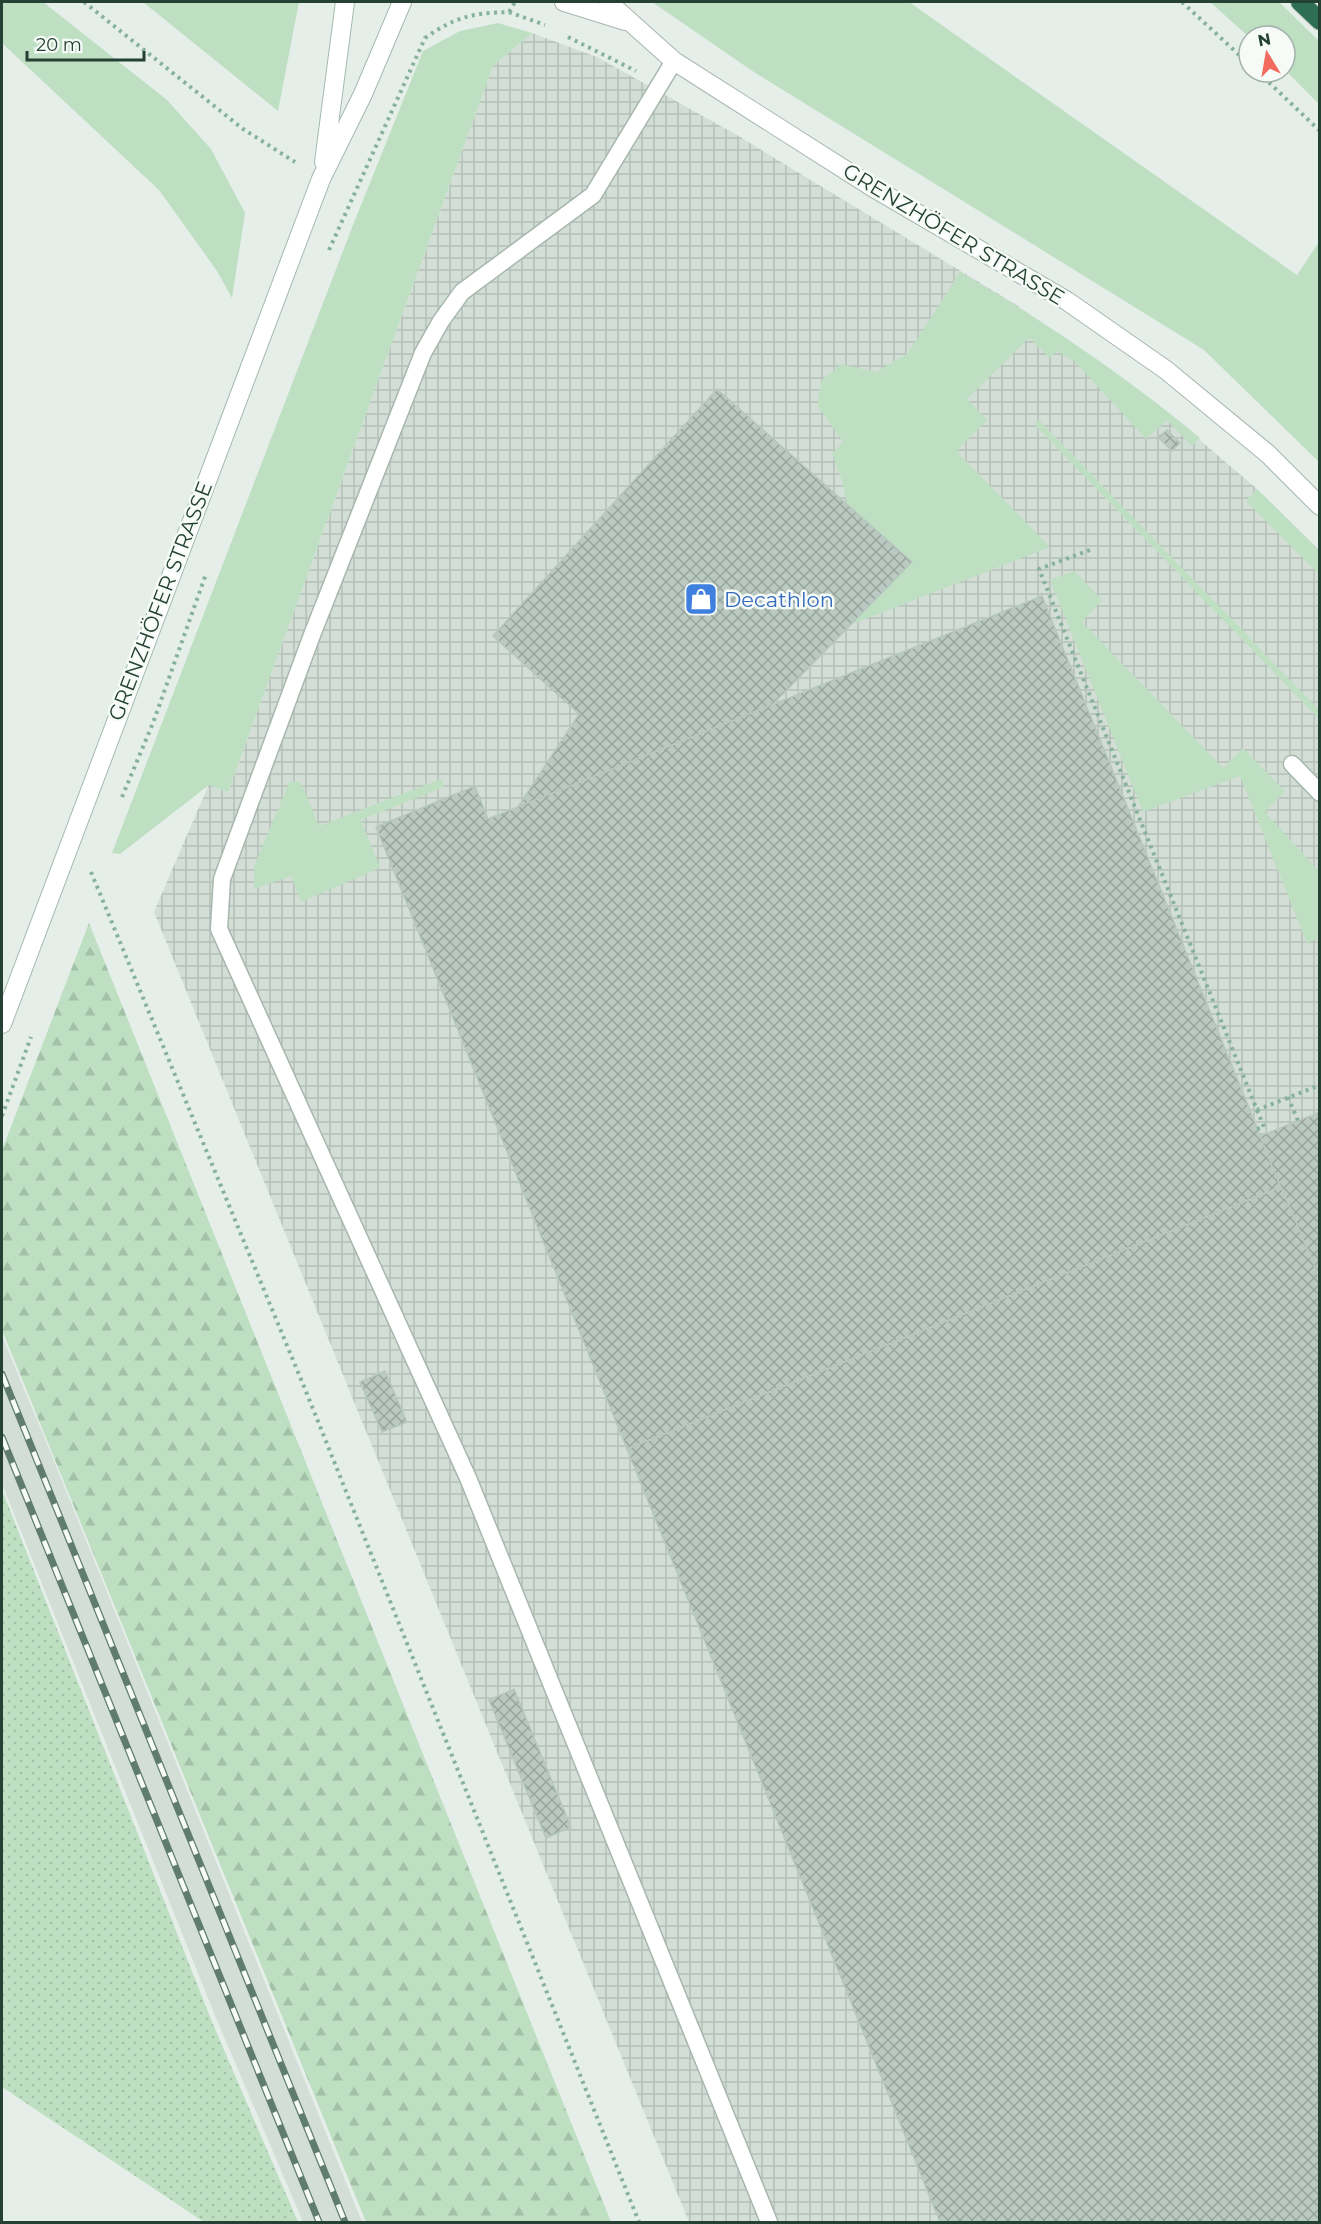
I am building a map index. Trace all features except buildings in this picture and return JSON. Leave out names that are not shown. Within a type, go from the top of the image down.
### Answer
[{"type":"highway","points":[[1300,2],[1320,21]]},
{"type":"street","name":"GRENZHÖFER STRASSE","points":[[321,179],[345,2]]},
{"type":"street","name":"GRENZHÖFER STRASSE","points":[[2,1024],[65,851],[321,179],[363,94],[402,2]]},
{"type":"street","name":"GRENZHÖFER STRASSE","points":[[564,2],[631,23],[674,61],[872,187],[1067,301],[1166,370],[1268,454],[1320,506]]},
{"type":"street","points":[[608,2],[631,23]]},
{"type":"lane","points":[[674,61],[594,195],[462,292],[441,321],[423,353],[312,635],[222,879],[219,929],[468,1478],[770,2223]]},
{"type":"lane","points":[[1292,764],[1320,793]]},
{"type":"path","points":[[84,2],[243,129],[321,179]]},
{"type":"path","points":[[509,12],[515,2]]},
{"type":"path","points":[[1182,2],[1237,53]]},
{"type":"path","points":[[327,255],[344,212],[425,39],[450,21],[477,13],[509,12],[549,27]]},
{"type":"path","points":[[559,32],[661,84]]},
{"type":"path","points":[[1271,84],[1320,130]]},
{"type":"path","points":[[1090,550],[1039,569],[1264,1127],[1257,1129]]},
{"type":"path","points":[[118,807],[153,723],[208,569]]},
{"type":"path","points":[[65,851],[91,871],[96,881],[300,1378],[639,2223]]},
{"type":"path","points":[[1257,1110],[1320,1085]]},
{"type":"path","points":[[1288,1097],[1298,1121]]},
{"type":"shaded area","points":[[532,33],[597,57],[735,134],[1015,304],[1166,411],[1257,489],[1319,550],[1319,2222],[689,2222],[154,912],[209,784],[228,792],[493,66]]},
{"type":"shaded area","points":[[2,1336],[362,2222],[303,2222],[216,2018],[2,1484]]},
{"type":"green space","points":[[2,2],[43,2],[167,100],[211,149],[245,213],[232,298],[217,271],[159,190],[2,43]]},
{"type":"green space","points":[[143,2],[299,2],[278,111]]},
{"type":"green space","points":[[652,2],[909,2],[1297,275],[1319,242],[1319,462],[1204,350],[754,72]]},
{"type":"green space","points":[[1210,2],[1279,2],[1319,41],[1319,104],[1297,82],[1297,24],[1237,24],[1237,26]]},
{"type":"green space","points":[[498,23],[532,33],[493,66],[228,792],[209,785],[120,854],[112,853],[353,225],[423,51],[460,31]]},
{"type":"green space","points":[[960,272],[1083,350],[1200,438],[1192,446],[1167,420],[1146,439],[1074,361],[1057,351],[1050,358],[1029,338],[967,399],[987,420],[958,449],[960,455],[1050,547],[829,633],[855,540],[842,481],[832,453],[843,442],[817,405],[822,380],[841,364],[876,372],[908,353]]},
{"type":"green space","points":[[1039,420],[1319,710],[1319,719],[1034,424]]},
{"type":"green space","points":[[1257,489],[1319,550],[1319,574],[1246,501]]},
{"type":"green space","points":[[1074,571],[1102,600],[1082,622],[1223,768],[1243,748],[1285,791],[1265,812],[1319,871],[1319,938],[1307,943],[1240,776],[1143,812],[1050,580]]},
{"type":"green space","points":[[441,779],[444,787],[361,820],[380,868],[301,902],[291,876],[254,889],[254,866],[290,781],[300,782],[319,826]]},
{"type":"green space","points":[[89,923],[611,2222],[366,2222],[2,1330],[2,1150]]},
{"type":"green space","points":[[2,1490],[212,2022],[298,2222],[204,2222],[2,2087]]},
{"type":"railway","points":[[2,1374],[345,2222]]},
{"type":"railway","points":[[2,1437],[319,2222]]},
{"type":"place","name":"Decathlon","points":[[701,599]]}]
